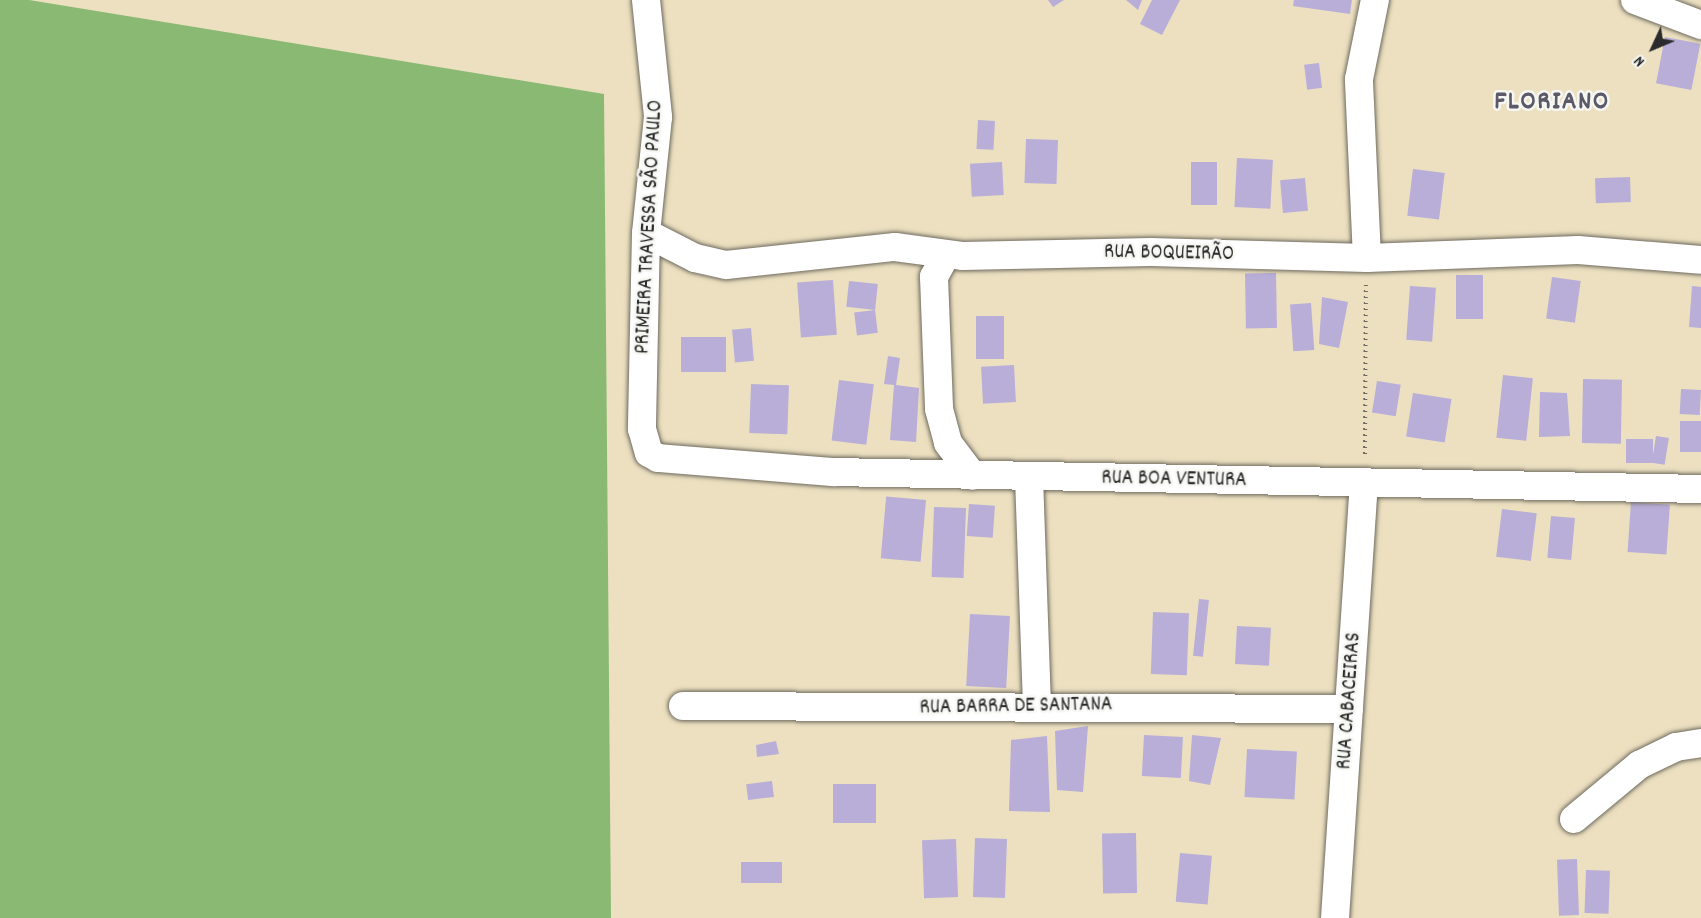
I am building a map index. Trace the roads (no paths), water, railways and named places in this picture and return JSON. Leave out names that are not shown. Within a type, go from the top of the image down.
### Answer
[{"type":"street","name":"PRIMEIRA TRAVESSA SÃO PAULO","points":[[646,0],[658,117],[646,233],[642,429],[649,453]]},
{"type":"street","points":[[1367,258],[1359,80],[1375,0]]},
{"type":"street","points":[[1635,0],[1701,25]]},
{"type":"street","name":"RUA BOQUEIRÃO","points":[[646,233],[695,258],[726,266],[895,247],[946,255],[1151,252],[1367,258],[1578,250],[1701,260]]},
{"type":"street","points":[[946,255],[934,277],[939,409],[948,443],[974,476]]},
{"type":"street","name":"RUA BOA VENTURA","points":[[649,453],[695,465],[974,476],[1364,485],[1701,489]]},
{"type":"street","points":[[1029,477],[1036,708]]},
{"type":"street","name":"RUA CABACEIRAS","points":[[1335,918],[1364,485]]},
{"type":"street","name":"RUA BARRA DE SANTANA","points":[[683,706],[1349,709]]},
{"type":"street","points":[[1574,819],[1638,765],[1676,747],[1701,743]]},
{"type":"district","name":"FLORIANO","points":[[1552,103]]}]
